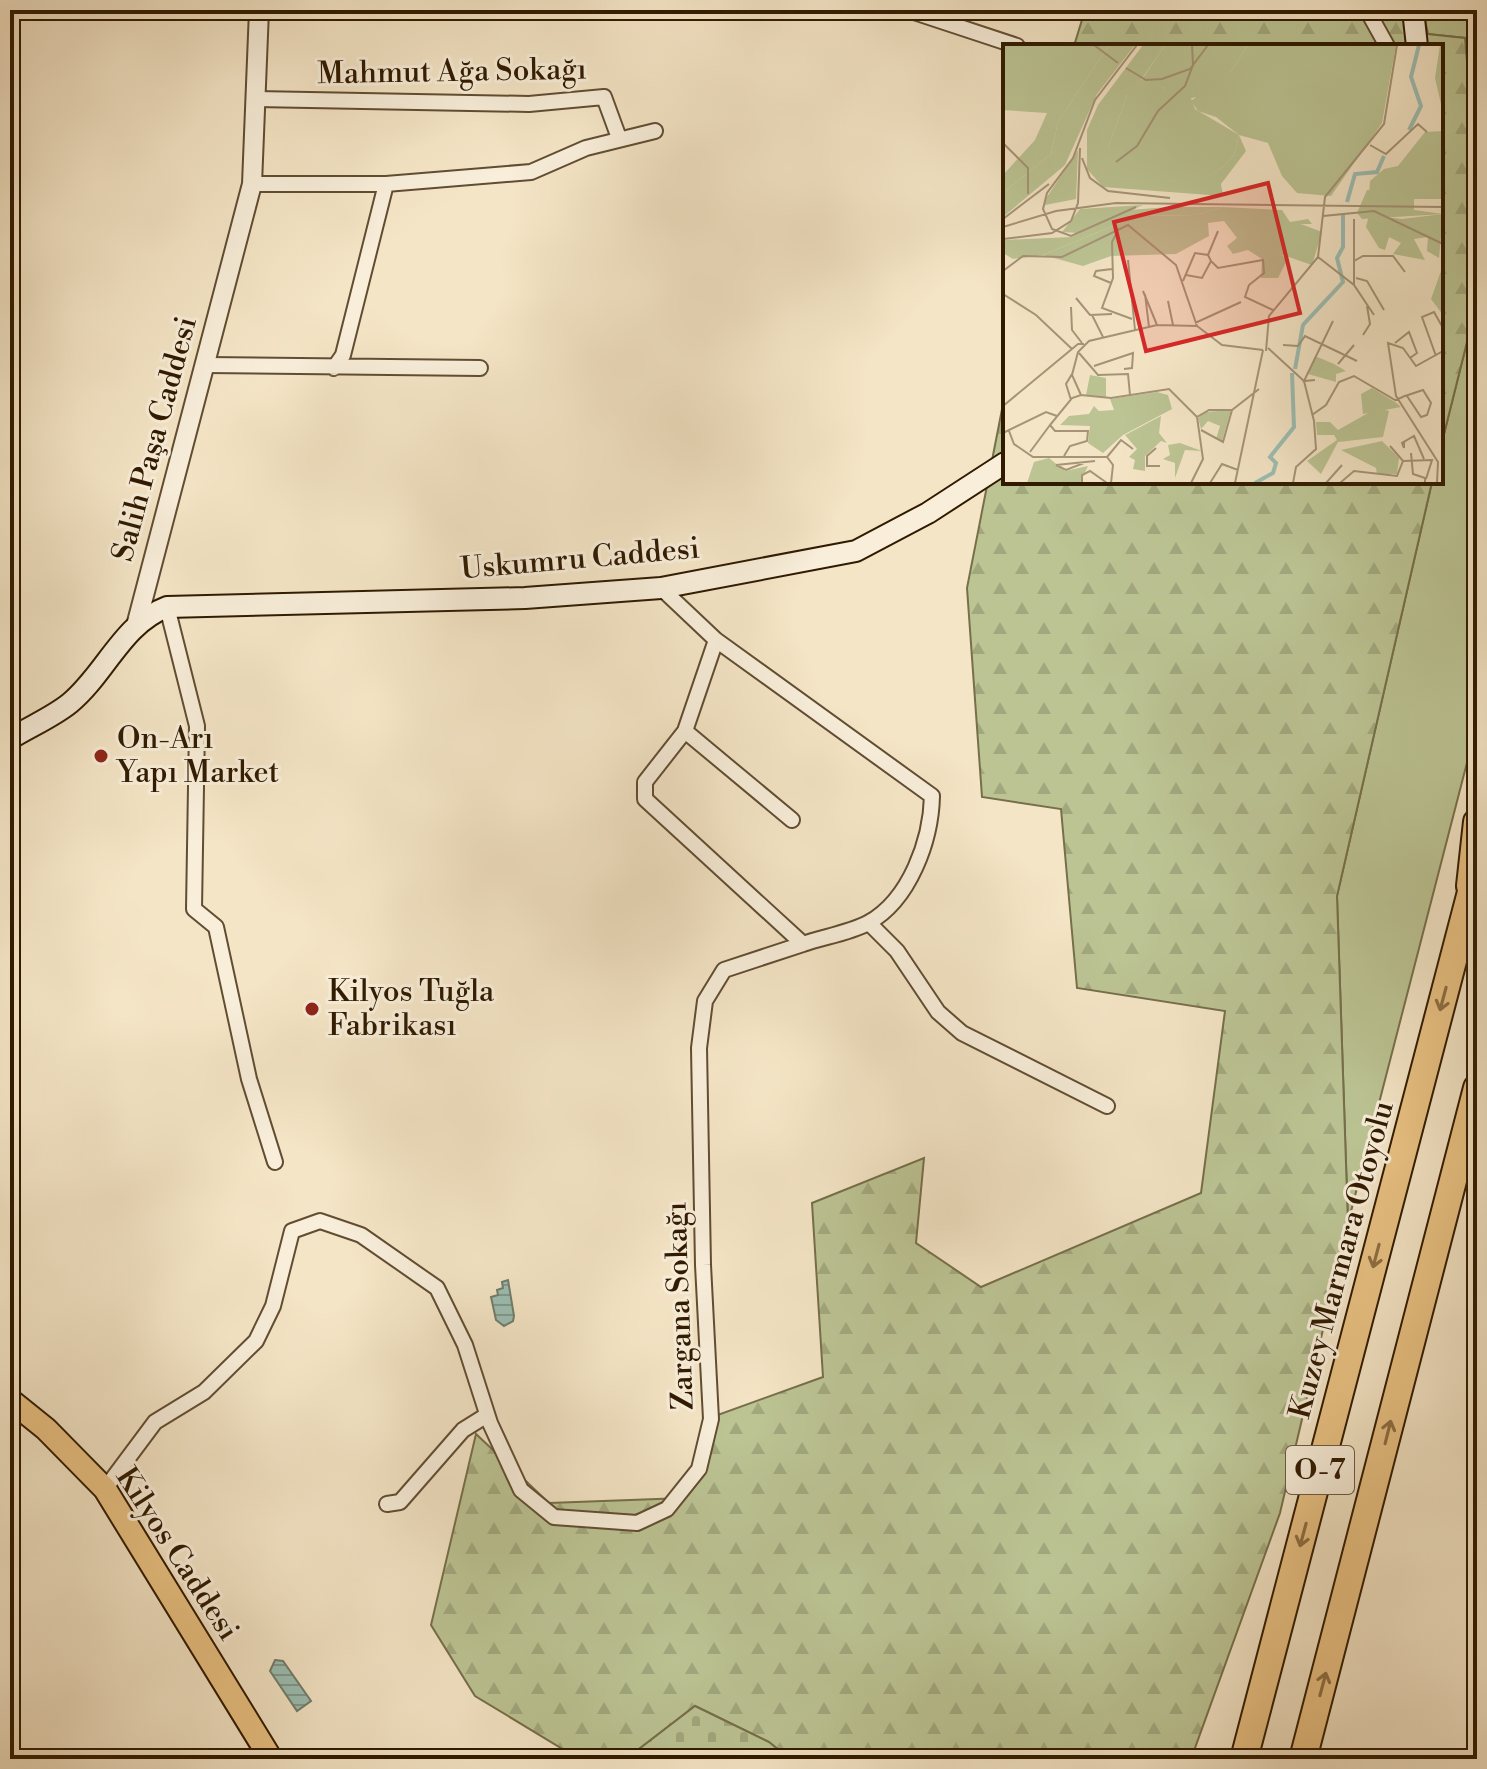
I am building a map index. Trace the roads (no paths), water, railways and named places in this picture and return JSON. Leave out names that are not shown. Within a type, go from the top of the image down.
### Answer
[{"type":"highway","points":[[1469,901],[1477,822]]},
{"type":"highway","name":"Kuzey Marmara Otoyolu","points":[[1244,1759],[1477,869]]},
{"type":"highway","name":"O-7","points":[[1303,1759],[1477,1088]]},
{"type":"main road","points":[[1413,10],[1417,44]]},
{"type":"main road","name":"Uskumru Caddesi","points":[[137,622],[167,607],[228,603],[481,600],[661,588],[856,551],[928,513],[1003,464]]},
{"type":"main road","name":"Salih Paşa Caddesi","points":[[10,739],[69,704],[100,673],[137,622]]},
{"type":"main road","name":"Kilyos Caddesi","points":[[10,1400],[50,1432],[105,1489],[271,1759]]},
{"type":"street","name":"Salih Paşa Caddesi","points":[[137,622],[252,184],[259,10]]},
{"type":"street","points":[[679,10],[701,10]]},
{"type":"street","points":[[908,10],[1011,44]]},
{"type":"street","points":[[1367,10],[1386,44]]},
{"type":"street","name":"Mahmut Ağa Sokağı","points":[[256,99],[529,104],[604,97],[619,138]]},
{"type":"street","points":[[252,184],[386,184],[531,172],[619,138],[655,131]]},
{"type":"street","points":[[334,368],[343,355],[386,184]]},
{"type":"street","points":[[206,365],[480,368]]},
{"type":"street","points":[[661,588],[716,640],[932,796],[931,830],[906,887],[869,923],[897,951],[938,1012],[962,1033],[1107,1106]]},
{"type":"street","points":[[167,607],[197,726],[194,909],[216,927],[249,1079],[275,1162]]},
{"type":"street","points":[[716,640],[685,731],[645,782],[645,799],[803,944]]},
{"type":"street","points":[[685,731],[792,820]]},
{"type":"street","name":"Zargana Sokağı","points":[[105,1489],[155,1422],[204,1392],[256,1341],[273,1306],[292,1231],[320,1221],[361,1235],[437,1288],[465,1345],[487,1415],[521,1490],[554,1517],[637,1523],[667,1509],[699,1469],[711,1419],[703,1265],[699,1048],[705,1001],[724,970],[869,923]]},
{"type":"street","points":[[387,1504],[400,1502],[463,1430],[487,1415]]},
{"type":"water","points":[[508,1280],[514,1316],[513,1321],[504,1326],[496,1320],[491,1297],[498,1295],[497,1290],[503,1288],[502,1282]]},
{"type":"water","points":[[275,1660],[283,1661],[311,1701],[297,1711],[270,1671]]},
{"type":"place","name":"On-Arı Yapı Market","points":[[101,756]]},
{"type":"place","name":"Kilyos Tuğla Fabrikası","points":[[312,1009]]}]
